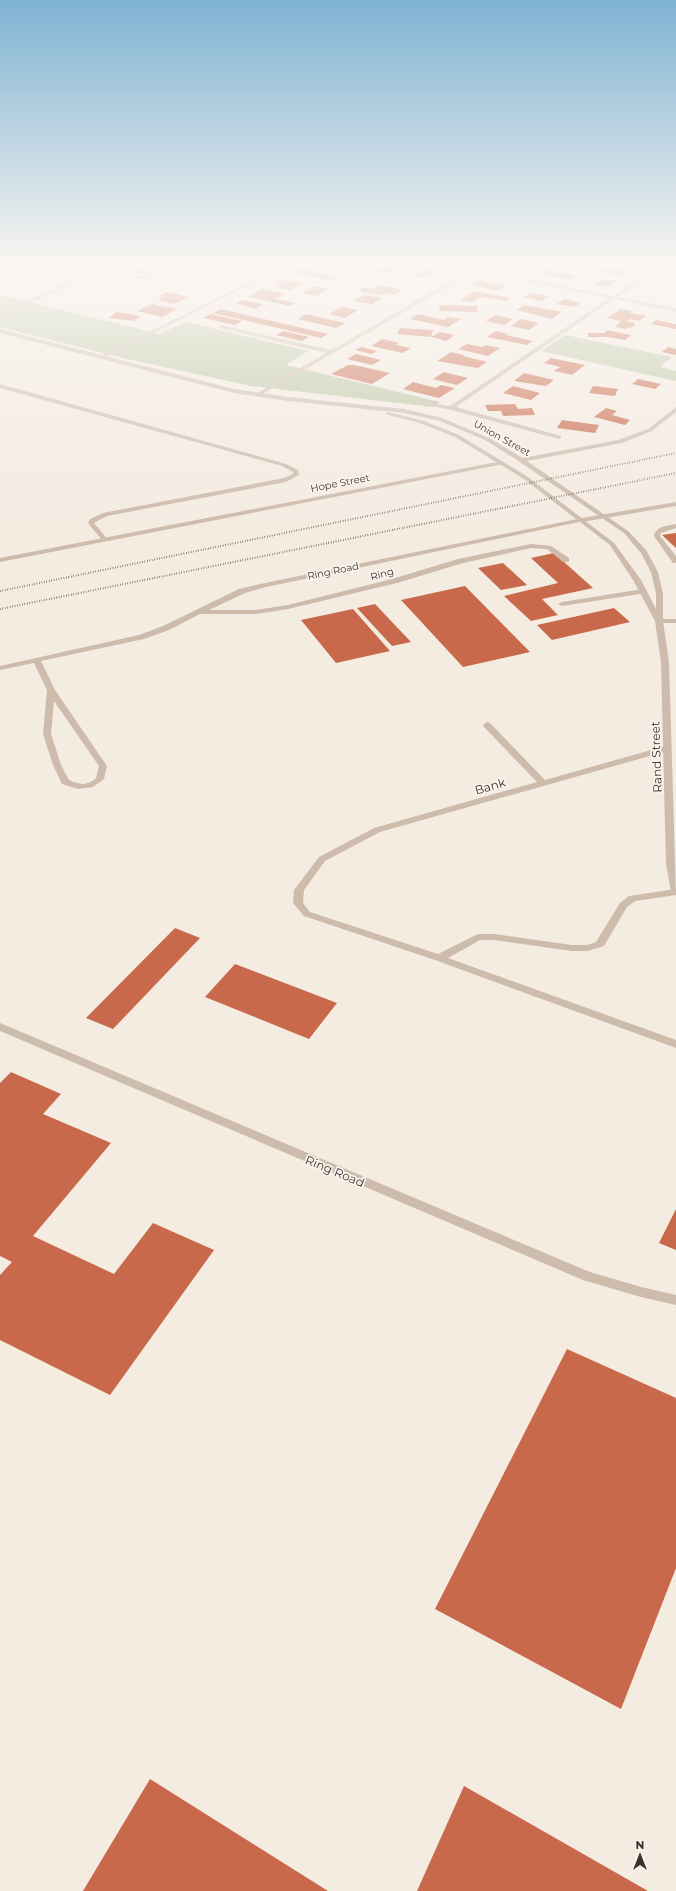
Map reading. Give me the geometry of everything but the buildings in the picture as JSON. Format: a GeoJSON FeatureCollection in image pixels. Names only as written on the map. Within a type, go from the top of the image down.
{"type":"FeatureCollection","features":[{"type":"Feature","properties":{"kind":"street","name":"Union Street"},"geometry":{"type":"LineString","coordinates":[[86,353],[214,386],[257,395],[404,411],[442,420],[487,439],[522,460],[604,515]]}},
{"type":"Feature","properties":{"kind":"street"},"geometry":{"type":"LineString","coordinates":[[101,357],[109,353]]}},
{"type":"Feature","properties":{"kind":"street"},"geometry":{"type":"LineString","coordinates":[[257,395],[329,353]]}},
{"type":"Feature","properties":{"kind":"street"},"geometry":{"type":"LineString","coordinates":[[451,408],[531,353]]}},
{"type":"Feature","properties":{"kind":"street"},"geometry":{"type":"LineString","coordinates":[[0,386],[284,465],[296,471],[296,475],[286,480],[105,514],[92,520],[91,523],[105,540]]}},
{"type":"Feature","properties":{"kind":"street"},"geometry":{"type":"LineString","coordinates":[[425,404],[451,408],[559,437]]}},
{"type":"Feature","properties":{"kind":"street","name":"Union Street"},"geometry":{"type":"LineString","coordinates":[[353,406],[434,426],[457,436],[526,478],[582,520]]}},
{"type":"Feature","properties":{"kind":"street","name":"Hope Street"},"geometry":{"type":"LineString","coordinates":[[0,560],[502,463],[620,442],[650,430],[676,408]]}},
{"type":"Feature","properties":{"kind":"street","name":"Ring Road"},"geometry":{"type":"LineString","coordinates":[[0,668],[141,636],[166,628],[242,592],[265,585],[604,515],[676,504]]}},
{"type":"Feature","properties":{"kind":"street","name":"Rand Street"},"geometry":{"type":"LineString","coordinates":[[604,515],[637,542],[653,566],[661,600],[659,621],[665,662],[671,864],[676,892]]}},
{"type":"Feature","properties":{"kind":"street","name":"Rand Street"},"geometry":{"type":"LineString","coordinates":[[582,520],[612,544],[623,556],[659,621]]}},
{"type":"Feature","properties":{"kind":"street"},"geometry":{"type":"LineString","coordinates":[[676,526],[658,532],[657,536],[676,561]]}},
{"type":"Feature","properties":{"kind":"street","name":"Ring"},"geometry":{"type":"LineString","coordinates":[[197,612],[256,612],[288,607],[387,583],[461,561],[531,546],[549,547],[566,560]]}},
{"type":"Feature","properties":{"kind":"street"},"geometry":{"type":"LineString","coordinates":[[562,604],[643,591]]}},
{"type":"Feature","properties":{"kind":"street"},"geometry":{"type":"LineString","coordinates":[[659,621],[676,621]]}},
{"type":"Feature","properties":{"kind":"street"},"geometry":{"type":"LineString","coordinates":[[36,660],[51,690],[103,766],[102,777],[97,782],[88,786],[77,787],[65,782],[57,765],[47,734],[51,690]]}},
{"type":"Feature","properties":{"kind":"street"},"geometry":{"type":"LineString","coordinates":[[488,725],[542,784]]}},
{"type":"Feature","properties":{"kind":"street","name":"Bank"},"geometry":{"type":"LineString","coordinates":[[439,958],[307,914],[298,903],[299,890],[322,859],[377,830],[668,748]]}},
{"type":"Feature","properties":{"kind":"street"},"geometry":{"type":"LineString","coordinates":[[439,958],[478,937],[494,937],[572,948],[587,948],[600,944],[623,905],[632,898],[676,892]]}},
{"type":"Feature","properties":{"kind":"street"},"geometry":{"type":"LineString","coordinates":[[439,958],[676,1044]]}},
{"type":"Feature","properties":{"kind":"street","name":"Ring Road"},"geometry":{"type":"LineString","coordinates":[[0,1027],[587,1276],[641,1292],[676,1300]]}},
{"type":"Feature","properties":{"kind":"green space"},"geometry":{"type":"Polygon","coordinates":[[[104,353],[304,353],[286,365],[440,402],[433,407],[251,386],[104,353]]]}},
{"type":"Feature","properties":{"kind":"green space"},"geometry":{"type":"Polygon","coordinates":[[[551,353],[654,353],[672,357],[660,367],[676,371],[676,381],[551,353]]]}},
{"type":"Feature","properties":{"kind":"railway"},"geometry":{"type":"LineString","coordinates":[[0,591],[676,453]]}},
{"type":"Feature","properties":{"kind":"railway"},"geometry":{"type":"LineString","coordinates":[[0,609],[676,473]]}}]}
